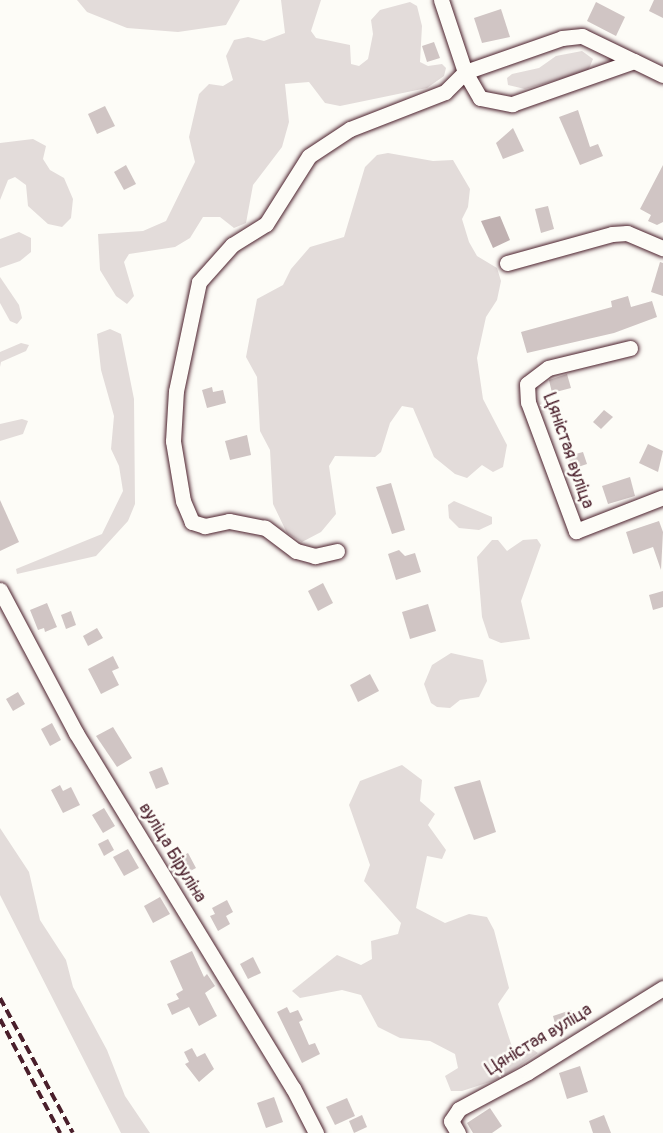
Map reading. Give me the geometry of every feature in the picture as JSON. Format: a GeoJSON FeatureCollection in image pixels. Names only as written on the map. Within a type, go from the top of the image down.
{"type":"FeatureCollection","features":[{"type":"Feature","properties":{"kind":"street"},"geometry":{"type":"LineString","coordinates":[[441,0],[465,72],[480,98],[512,104],[634,61]]}},
{"type":"Feature","properties":{"kind":"street"},"geometry":{"type":"LineString","coordinates":[[337,551],[315,556],[297,551],[265,528],[229,521],[205,526],[192,522],[183,501],[173,441],[176,391],[199,282],[232,245],[266,224],[309,156],[350,129],[445,92],[465,72],[562,38],[582,36],[663,75]]}},
{"type":"Feature","properties":{"kind":"street"},"geometry":{"type":"LineString","coordinates":[[507,263],[612,234],[627,233],[663,248]]}},
{"type":"Feature","properties":{"kind":"street","name":"Цяністая вуліца"},"geometry":{"type":"LineString","coordinates":[[630,348],[548,368],[527,384],[528,402],[576,531],[663,497]]}},
{"type":"Feature","properties":{"kind":"street","name":"вуліца Біруліна"},"geometry":{"type":"LineString","coordinates":[[0,590],[76,733],[292,1088],[316,1133]]}},
{"type":"Feature","properties":{"kind":"street","name":"Цяністая вуліца"},"geometry":{"type":"LineString","coordinates":[[458,1133],[451,1121],[459,1109],[528,1072],[663,988]]}},
{"type":"Feature","properties":{"kind":"shaded area"},"geometry":{"type":"Polygon","coordinates":[[[77,0],[240,0],[226,25],[178,32],[127,28],[87,12],[77,0]]]}},
{"type":"Feature","properties":{"kind":"shaded area"},"geometry":{"type":"Polygon","coordinates":[[[281,0],[321,0],[311,31],[316,38],[350,45],[351,64],[359,66],[368,59],[373,34],[371,20],[380,10],[410,2],[417,6],[422,26],[420,62],[428,66],[442,64],[446,68],[444,76],[427,88],[340,106],[325,103],[309,82],[285,84],[289,122],[282,147],[253,185],[246,223],[234,228],[220,217],[203,217],[190,238],[175,247],[129,254],[124,262],[134,296],[127,304],[116,296],[100,270],[98,234],[143,231],[166,221],[195,162],[189,137],[199,94],[209,84],[223,86],[233,80],[226,56],[234,40],[248,37],[264,41],[285,33],[281,0]]]}},
{"type":"Feature","properties":{"kind":"shaded area"},"geometry":{"type":"Polygon","coordinates":[[[582,51],[593,59],[588,71],[525,89],[508,85],[507,78],[512,74],[539,68],[556,56],[582,51]]]}},
{"type":"Feature","properties":{"kind":"shaded area"},"geometry":{"type":"Polygon","coordinates":[[[33,139],[46,146],[43,159],[50,170],[64,178],[73,199],[71,218],[62,227],[48,224],[28,206],[26,185],[15,177],[8,180],[0,200],[0,143],[33,139]]]}},
{"type":"Feature","properties":{"kind":"shaded area"},"geometry":{"type":"Polygon","coordinates":[[[388,153],[433,161],[453,160],[470,189],[468,207],[462,219],[469,242],[477,256],[497,268],[501,281],[497,300],[486,317],[477,358],[483,399],[507,445],[503,467],[493,472],[482,465],[467,478],[455,474],[434,457],[413,408],[402,406],[390,423],[381,452],[375,457],[335,456],[329,466],[336,514],[321,532],[302,542],[287,533],[273,504],[270,450],[260,431],[257,377],[246,357],[257,299],[283,285],[291,269],[310,247],[344,237],[365,167],[377,155],[388,153]]]}},
{"type":"Feature","properties":{"kind":"shaded area"},"geometry":{"type":"Polygon","coordinates":[[[500,216],[510,240],[493,248],[481,221],[500,216]]]}},
{"type":"Feature","properties":{"kind":"shaded area"},"geometry":{"type":"Polygon","coordinates":[[[19,232],[31,238],[31,252],[20,261],[0,268],[0,239],[19,232]]]}},
{"type":"Feature","properties":{"kind":"shaded area"},"geometry":{"type":"Polygon","coordinates":[[[0,277],[19,305],[22,318],[17,324],[10,321],[0,303],[0,277]]]}},
{"type":"Feature","properties":{"kind":"shaded area"},"geometry":{"type":"Polygon","coordinates":[[[110,329],[121,334],[134,399],[135,504],[128,521],[96,556],[17,574],[16,569],[102,534],[123,491],[119,466],[111,449],[114,416],[101,370],[97,334],[110,329]]]}},
{"type":"Feature","properties":{"kind":"shaded area"},"geometry":{"type":"Polygon","coordinates":[[[21,343],[29,345],[26,351],[1,362],[0,367],[0,352],[21,343]]]}},
{"type":"Feature","properties":{"kind":"shaded area"},"geometry":{"type":"Polygon","coordinates":[[[22,419],[28,421],[23,434],[0,441],[0,424],[22,419]]]}},
{"type":"Feature","properties":{"kind":"shaded area"},"geometry":{"type":"Polygon","coordinates":[[[454,501],[492,517],[492,524],[479,530],[459,528],[449,518],[448,505],[454,501]]]}},
{"type":"Feature","properties":{"kind":"shaded area"},"geometry":{"type":"Polygon","coordinates":[[[537,539],[541,545],[521,601],[530,639],[501,643],[489,638],[482,617],[477,557],[492,540],[498,540],[507,551],[523,540],[537,539]]]}},
{"type":"Feature","properties":{"kind":"shaded area"},"geometry":{"type":"Polygon","coordinates":[[[451,653],[483,660],[487,681],[479,697],[460,700],[450,708],[437,707],[431,703],[424,684],[432,665],[451,653]]]}},
{"type":"Feature","properties":{"kind":"shaded area"},"geometry":{"type":"Polygon","coordinates":[[[402,765],[422,780],[420,801],[435,814],[428,825],[446,850],[442,859],[427,856],[416,908],[445,923],[469,914],[487,917],[494,930],[509,988],[498,1004],[515,1056],[532,1049],[538,1053],[502,1078],[462,1091],[451,1091],[445,1076],[458,1068],[455,1054],[430,1041],[400,1038],[378,1027],[361,995],[342,990],[300,998],[292,991],[337,955],[361,965],[372,959],[371,941],[398,934],[401,923],[364,881],[370,865],[349,805],[360,781],[402,765]]]}},
{"type":"Feature","properties":{"kind":"shaded area"},"geometry":{"type":"Polygon","coordinates":[[[0,828],[29,872],[40,920],[66,960],[73,987],[107,1050],[125,1096],[150,1133],[121,1133],[0,895],[0,828]]]}},
{"type":"Feature","properties":{"kind":"building"},"geometry":{"type":"Polygon","coordinates":[[[654,0],[663,0],[663,18],[649,11],[654,0]]]}},
{"type":"Feature","properties":{"kind":"building"},"geometry":{"type":"Polygon","coordinates":[[[596,2],[625,17],[616,36],[587,21],[596,2]]]}},
{"type":"Feature","properties":{"kind":"building"},"geometry":{"type":"Polygon","coordinates":[[[501,9],[510,37],[482,43],[474,18],[501,9]]]}},
{"type":"Feature","properties":{"kind":"building"},"geometry":{"type":"Polygon","coordinates":[[[434,42],[440,58],[427,62],[422,46],[434,42]]]}},
{"type":"Feature","properties":{"kind":"building"},"geometry":{"type":"Polygon","coordinates":[[[105,106],[115,126],[97,134],[88,114],[105,106]]]}},
{"type":"Feature","properties":{"kind":"building"},"geometry":{"type":"Polygon","coordinates":[[[578,110],[590,147],[598,144],[603,156],[580,165],[559,117],[578,110]]]}},
{"type":"Feature","properties":{"kind":"building"},"geometry":{"type":"Polygon","coordinates":[[[513,128],[524,151],[503,159],[496,143],[513,128]]]}},
{"type":"Feature","properties":{"kind":"building"},"geometry":{"type":"Polygon","coordinates":[[[126,165],[136,184],[124,190],[114,172],[126,165]]]}},
{"type":"Feature","properties":{"kind":"building"},"geometry":{"type":"Polygon","coordinates":[[[663,165],[663,222],[657,225],[648,221],[651,215],[640,209],[663,165]]]}},
{"type":"Feature","properties":{"kind":"building"},"geometry":{"type":"Polygon","coordinates":[[[548,206],[554,229],[541,233],[535,209],[548,206]]]}},
{"type":"Feature","properties":{"kind":"building"},"geometry":{"type":"Polygon","coordinates":[[[660,262],[663,263],[663,296],[651,292],[660,262]]]}},
{"type":"Feature","properties":{"kind":"building"},"geometry":{"type":"Polygon","coordinates":[[[628,296],[631,307],[652,301],[657,317],[614,333],[527,353],[521,332],[612,307],[611,301],[628,296]]]}},
{"type":"Feature","properties":{"kind":"building"},"geometry":{"type":"Polygon","coordinates":[[[567,374],[571,388],[552,393],[549,380],[567,374]]]}},
{"type":"Feature","properties":{"kind":"building"},"geometry":{"type":"Polygon","coordinates":[[[212,387],[213,392],[223,390],[226,403],[207,408],[202,390],[212,387]]]}},
{"type":"Feature","properties":{"kind":"building"},"geometry":{"type":"Polygon","coordinates":[[[604,410],[613,417],[601,429],[593,422],[604,410]]]}},
{"type":"Feature","properties":{"kind":"building"},"geometry":{"type":"Polygon","coordinates":[[[247,435],[251,455],[230,460],[225,441],[247,435]]]}},
{"type":"Feature","properties":{"kind":"building"},"geometry":{"type":"Polygon","coordinates":[[[648,444],[663,451],[658,472],[639,463],[648,444]]]}},
{"type":"Feature","properties":{"kind":"building"},"geometry":{"type":"Polygon","coordinates":[[[583,452],[587,464],[572,469],[568,456],[583,452]]]}},
{"type":"Feature","properties":{"kind":"building"},"geometry":{"type":"Polygon","coordinates":[[[630,477],[635,496],[608,504],[602,486],[630,477]]]}},
{"type":"Feature","properties":{"kind":"building"},"geometry":{"type":"Polygon","coordinates":[[[391,483],[405,530],[392,534],[376,487],[391,483]]]}},
{"type":"Feature","properties":{"kind":"building"},"geometry":{"type":"Polygon","coordinates":[[[0,500],[19,542],[0,551],[0,500]]]}},
{"type":"Feature","properties":{"kind":"building"},"geometry":{"type":"Polygon","coordinates":[[[659,521],[663,532],[661,570],[653,547],[633,554],[626,532],[659,521]]]}},
{"type":"Feature","properties":{"kind":"building"},"geometry":{"type":"Polygon","coordinates":[[[399,550],[405,556],[415,553],[421,572],[396,580],[388,554],[399,550]]]}},
{"type":"Feature","properties":{"kind":"building"},"geometry":{"type":"Polygon","coordinates":[[[323,583],[333,603],[318,611],[308,591],[323,583]]]}},
{"type":"Feature","properties":{"kind":"building"},"geometry":{"type":"Polygon","coordinates":[[[663,591],[663,607],[653,610],[649,595],[663,591]]]}},
{"type":"Feature","properties":{"kind":"building"},"geometry":{"type":"Polygon","coordinates":[[[47,603],[57,627],[45,632],[44,628],[38,630],[30,610],[47,603]]]}},
{"type":"Feature","properties":{"kind":"building"},"geometry":{"type":"Polygon","coordinates":[[[428,604],[436,631],[410,639],[402,612],[428,604]]]}},
{"type":"Feature","properties":{"kind":"building"},"geometry":{"type":"Polygon","coordinates":[[[71,611],[76,625],[66,629],[61,615],[71,611]]]}},
{"type":"Feature","properties":{"kind":"building"},"geometry":{"type":"Polygon","coordinates":[[[97,628],[103,638],[88,646],[83,636],[97,628]]]}},
{"type":"Feature","properties":{"kind":"building"},"geometry":{"type":"Polygon","coordinates":[[[113,656],[119,668],[112,671],[119,685],[101,694],[88,669],[113,656]]]}},
{"type":"Feature","properties":{"kind":"building"},"geometry":{"type":"Polygon","coordinates":[[[370,674],[379,691],[358,702],[350,685],[370,674]]]}},
{"type":"Feature","properties":{"kind":"building"},"geometry":{"type":"Polygon","coordinates":[[[18,692],[25,704],[13,711],[6,699],[18,692]]]}},
{"type":"Feature","properties":{"kind":"building"},"geometry":{"type":"Polygon","coordinates":[[[52,723],[61,740],[50,746],[41,729],[52,723]]]}},
{"type":"Feature","properties":{"kind":"building"},"geometry":{"type":"Polygon","coordinates":[[[113,727],[132,758],[117,767],[96,736],[113,727]]]}},
{"type":"Feature","properties":{"kind":"building"},"geometry":{"type":"Polygon","coordinates":[[[162,767],[169,784],[156,789],[149,772],[162,767]]]}},
{"type":"Feature","properties":{"kind":"building"},"geometry":{"type":"Polygon","coordinates":[[[480,780],[496,832],[474,840],[454,787],[480,780]]]}},
{"type":"Feature","properties":{"kind":"building"},"geometry":{"type":"Polygon","coordinates":[[[60,785],[63,791],[71,787],[80,805],[63,813],[51,790],[60,785]]]}},
{"type":"Feature","properties":{"kind":"building"},"geometry":{"type":"Polygon","coordinates":[[[104,808],[115,826],[103,833],[92,815],[104,808]]]}},
{"type":"Feature","properties":{"kind":"building"},"geometry":{"type":"Polygon","coordinates":[[[108,839],[114,850],[104,856],[98,844],[108,839]]]}},
{"type":"Feature","properties":{"kind":"building"},"geometry":{"type":"Polygon","coordinates":[[[128,849],[139,868],[124,876],[113,857],[128,849]]]}},
{"type":"Feature","properties":{"kind":"building"},"geometry":{"type":"Polygon","coordinates":[[[188,853],[196,868],[177,878],[169,863],[188,853]]]}},
{"type":"Feature","properties":{"kind":"building"},"geometry":{"type":"Polygon","coordinates":[[[160,897],[170,914],[153,923],[144,906],[160,897]]]}},
{"type":"Feature","properties":{"kind":"building"},"geometry":{"type":"Polygon","coordinates":[[[227,900],[233,912],[226,916],[230,924],[218,931],[210,916],[215,914],[212,908],[227,900]]]}},
{"type":"Feature","properties":{"kind":"building"},"geometry":{"type":"Polygon","coordinates":[[[192,951],[204,977],[207,974],[215,986],[205,993],[217,1016],[199,1026],[189,1007],[172,1015],[167,1004],[179,999],[176,994],[183,990],[170,961],[192,951]]]}},
{"type":"Feature","properties":{"kind":"building"},"geometry":{"type":"Polygon","coordinates":[[[253,957],[261,973],[248,979],[240,964],[253,957]]]}},
{"type":"Feature","properties":{"kind":"building"},"geometry":{"type":"Polygon","coordinates":[[[287,1007],[290,1013],[298,1010],[303,1020],[299,1022],[309,1045],[315,1043],[320,1054],[302,1063],[277,1012],[287,1007]]]}},
{"type":"Feature","properties":{"kind":"building"},"geometry":{"type":"Polygon","coordinates":[[[571,1010],[575,1021],[556,1027],[553,1016],[571,1010]]]}},
{"type":"Feature","properties":{"kind":"building"},"geometry":{"type":"Polygon","coordinates":[[[192,1048],[197,1057],[205,1053],[214,1069],[199,1082],[185,1064],[189,1062],[184,1052],[192,1048]]]}},
{"type":"Feature","properties":{"kind":"building"},"geometry":{"type":"Polygon","coordinates":[[[580,1066],[588,1092],[567,1099],[559,1073],[580,1066]]]}},
{"type":"Feature","properties":{"kind":"building"},"geometry":{"type":"Polygon","coordinates":[[[274,1097],[283,1122],[266,1128],[257,1103],[274,1097]]]}},
{"type":"Feature","properties":{"kind":"building"},"geometry":{"type":"Polygon","coordinates":[[[347,1098],[355,1116],[335,1125],[326,1107],[347,1098]]]}},
{"type":"Feature","properties":{"kind":"building"},"geometry":{"type":"Polygon","coordinates":[[[490,1108],[502,1126],[492,1133],[473,1133],[467,1123],[490,1108]]]}},
{"type":"Feature","properties":{"kind":"building"},"geometry":{"type":"Polygon","coordinates":[[[362,1115],[367,1127],[354,1133],[349,1121],[362,1115]]]}},
{"type":"Feature","properties":{"kind":"building"},"geometry":{"type":"Polygon","coordinates":[[[604,1115],[611,1133],[593,1133],[589,1121],[604,1115]]]}},
{"type":"Feature","properties":{"kind":"railway"},"geometry":{"type":"LineString","coordinates":[[0,998],[73,1133]]}},
{"type":"Feature","properties":{"kind":"railway"},"geometry":{"type":"LineString","coordinates":[[0,1019],[60,1133]]}}]}
